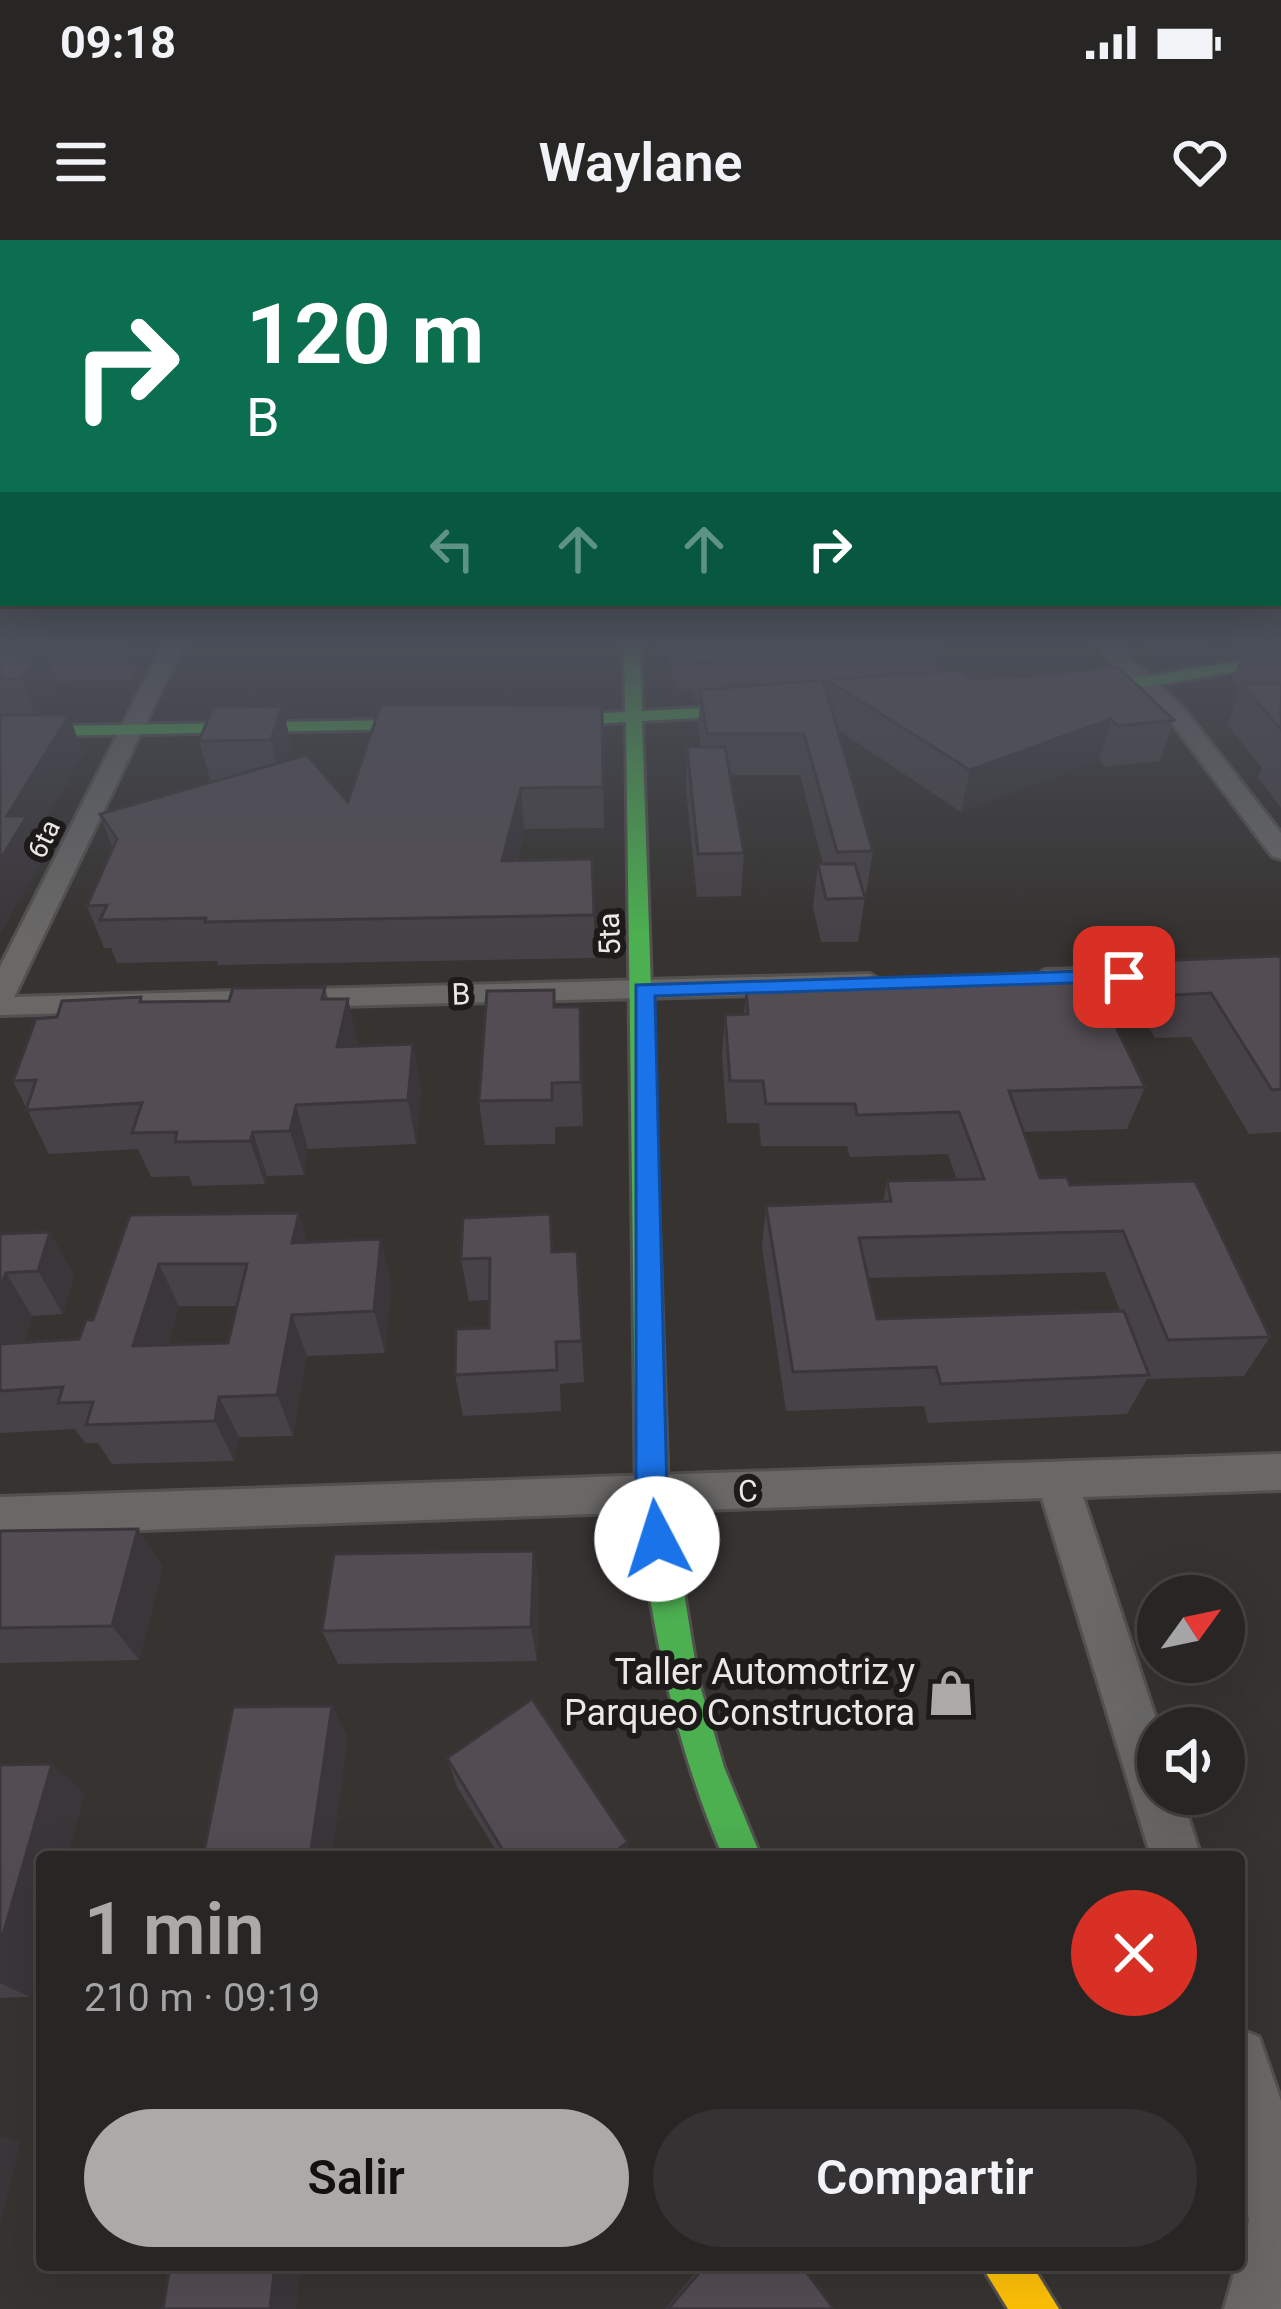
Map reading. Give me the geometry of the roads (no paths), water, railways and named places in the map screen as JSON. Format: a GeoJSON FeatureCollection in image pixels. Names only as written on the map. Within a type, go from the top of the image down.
{"type":"FeatureCollection","features":[{"type":"Feature","properties":{"kind":"street","name":"6ta"},"geometry":{"type":"LineString","coordinates":[[0,996],[127,740]]}},
{"type":"Feature","properties":{"kind":"street","name":"5ta"},"geometry":{"type":"LineString","coordinates":[[636,740],[652,1494],[667,1630],[706,1782],[739,1851]]}},
{"type":"Feature","properties":{"kind":"street"},"geometry":{"type":"LineString","coordinates":[[1199,740],[1281,851]]}},
{"type":"Feature","properties":{"kind":"street"},"geometry":{"type":"LineString","coordinates":[[1017,980],[1281,973]]}},
{"type":"Feature","properties":{"kind":"street","name":"B"},"geometry":{"type":"LineString","coordinates":[[0,1006],[902,982]]}},
{"type":"Feature","properties":{"kind":"street","name":"C"},"geometry":{"type":"LineString","coordinates":[[0,1516],[1281,1472]]}},
{"type":"Feature","properties":{"kind":"street"},"geometry":{"type":"LineString","coordinates":[[1057,1480],[1174,1851]]}},
{"type":"Feature","properties":{"kind":"street"},"geometry":{"type":"LineString","coordinates":[[1245,2075],[1264,2137],[1279,2221],[1255,2309]]}},
{"type":"Feature","properties":{"kind":"street"},"geometry":{"type":"LineString","coordinates":[[1008,2271],[1036,2309]]}},
{"type":"Feature","properties":{"kind":"place","name":"Taller Automotriz y Parqueo Constructora"},"geometry":{"type":"Point","coordinates":[951,1693]}}]}
